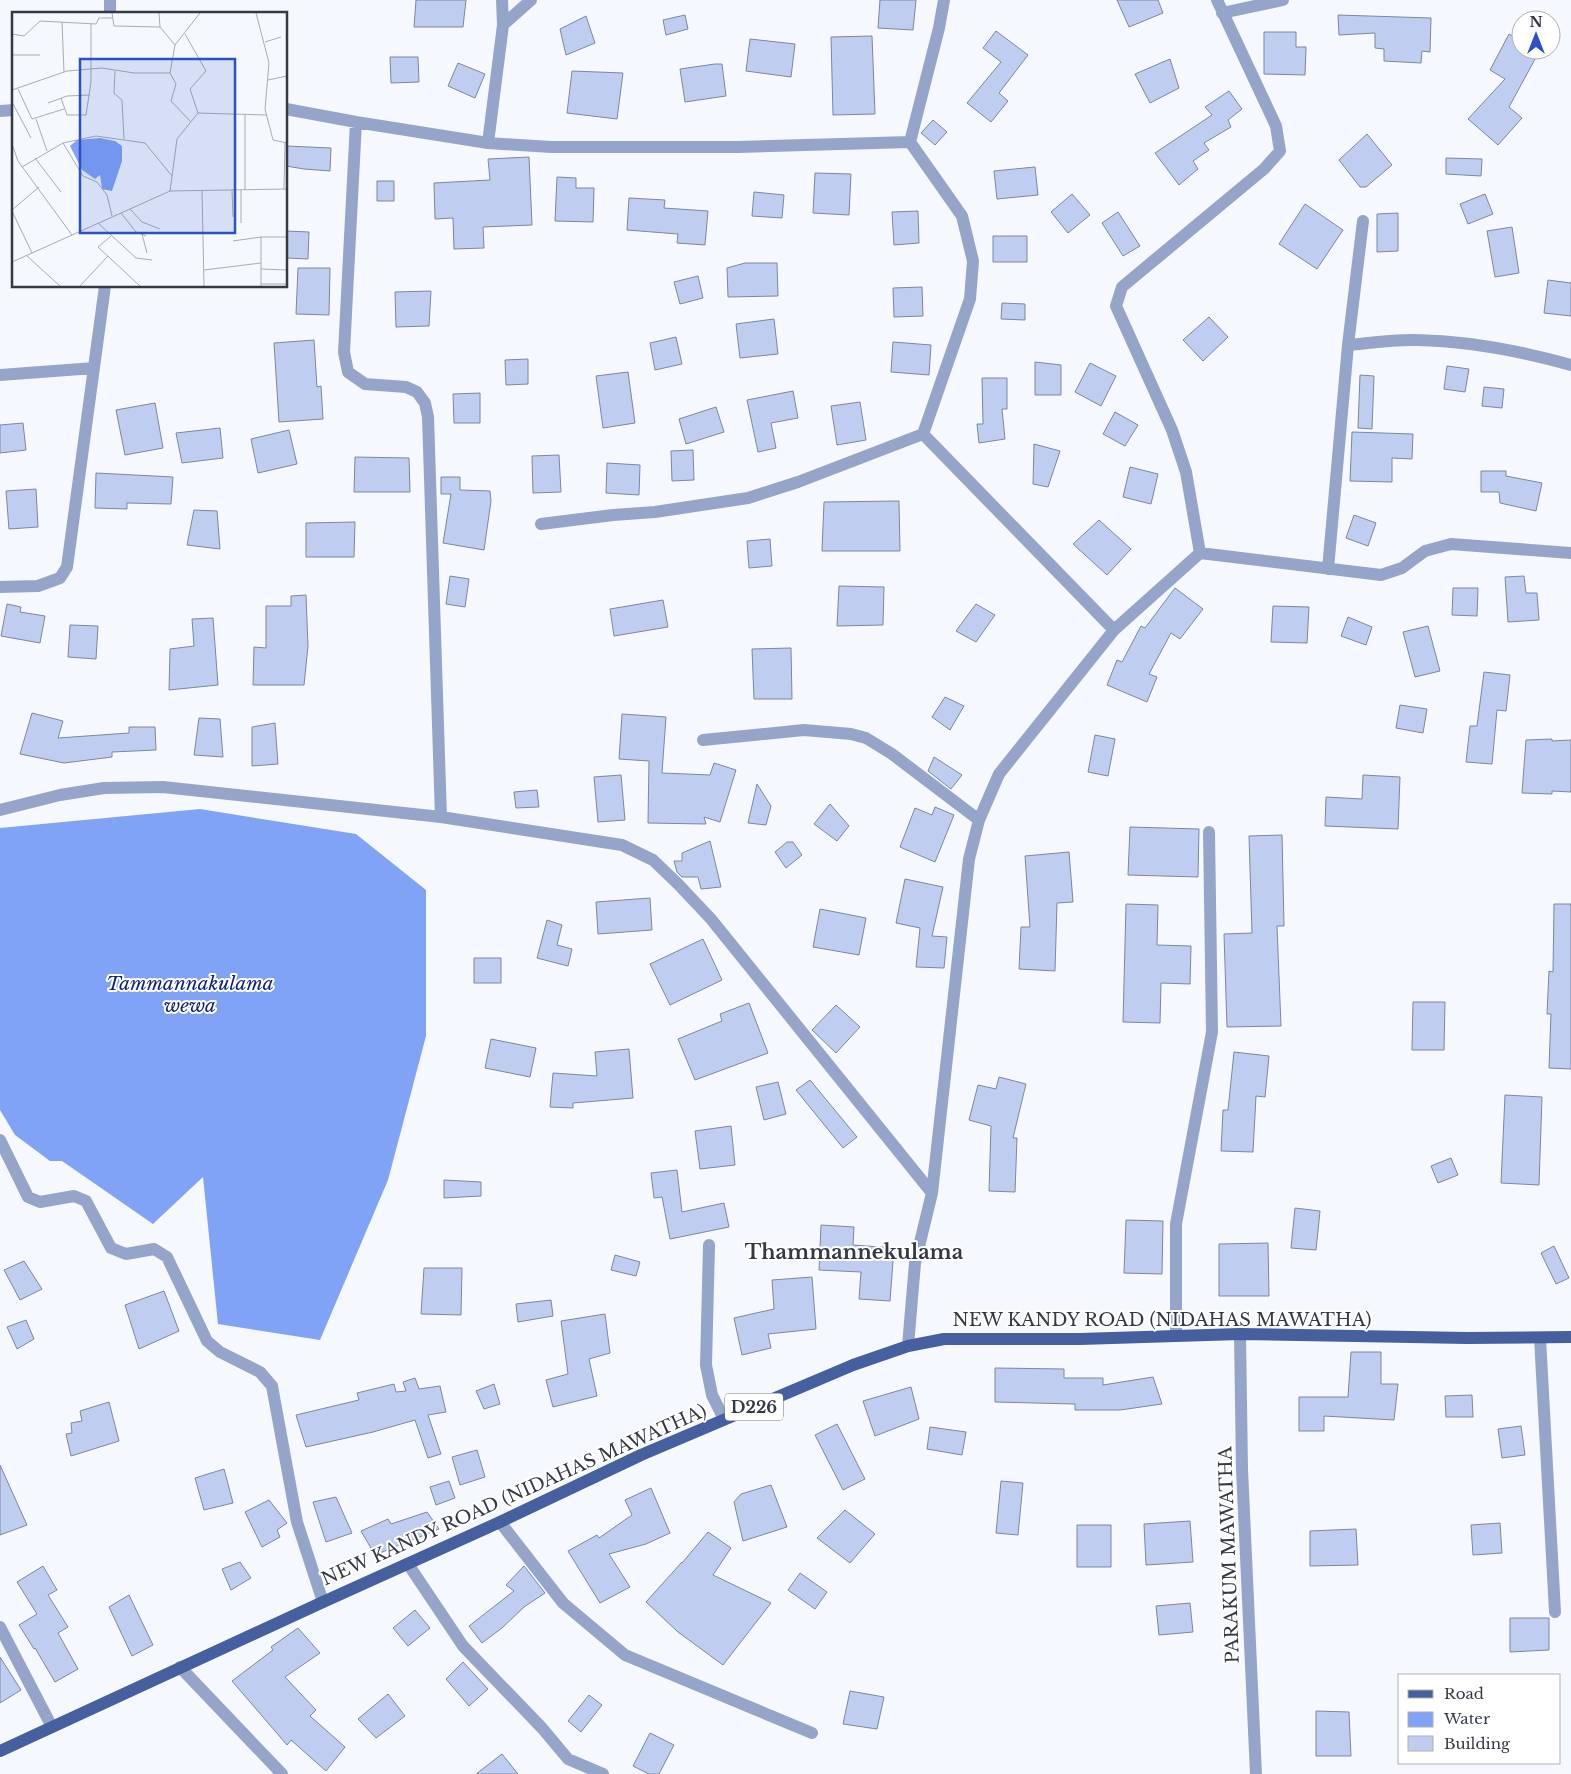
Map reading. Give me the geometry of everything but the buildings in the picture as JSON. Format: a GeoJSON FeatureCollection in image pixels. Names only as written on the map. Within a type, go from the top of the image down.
{"type":"FeatureCollection","features":[{"type":"Feature","properties":{"kind":"main road","name":"NEW KANDY ROAD (NIDAHAS MAWATHA)"},"geometry":{"type":"LineString","coordinates":[[0,1751],[500,1522],[641,1455],[853,1365],[908,1346],[944,1339],[1080,1339],[1240,1334],[1467,1338],[1571,1337]]}},
{"type":"Feature","properties":{"kind":"street"},"geometry":{"type":"LineString","coordinates":[[488,143],[503,25],[502,0]]}},
{"type":"Feature","properties":{"kind":"street"},"geometry":{"type":"LineString","coordinates":[[503,25],[531,0]]}},
{"type":"Feature","properties":{"kind":"street"},"geometry":{"type":"LineString","coordinates":[[541,524],[655,512],[748,498],[798,482],[923,434],[970,299],[973,261],[962,216],[910,142],[939,28],[944,0]]}},
{"type":"Feature","properties":{"kind":"street"},"geometry":{"type":"LineString","coordinates":[[1200,553],[1186,472],[1172,430],[1116,306],[1122,287],[1264,169],[1280,151],[1276,126],[1217,0]]}},
{"type":"Feature","properties":{"kind":"street"},"geometry":{"type":"LineString","coordinates":[[1222,13],[1284,0]]}},
{"type":"Feature","properties":{"kind":"street"},"geometry":{"type":"LineString","coordinates":[[288,109],[488,143],[551,147],[738,147],[910,142]]}},
{"type":"Feature","properties":{"kind":"street"},"geometry":{"type":"LineString","coordinates":[[356,122],[344,352],[348,372],[365,384],[406,387],[417,392],[425,403],[428,417],[441,817]]}},
{"type":"Feature","properties":{"kind":"street"},"geometry":{"type":"LineString","coordinates":[[1328,569],[1348,345],[1363,220]]}},
{"type":"Feature","properties":{"kind":"street"},"geometry":{"type":"LineString","coordinates":[[0,587],[38,586],[60,578],[67,567],[105,288]]}},
{"type":"Feature","properties":{"kind":"street"},"geometry":{"type":"LineString","coordinates":[[1348,345],[1416,340],[1476,345],[1541,357],[1571,365]]}},
{"type":"Feature","properties":{"kind":"street"},"geometry":{"type":"LineString","coordinates":[[0,375],[94,368]]}},
{"type":"Feature","properties":{"kind":"street"},"geometry":{"type":"LineString","coordinates":[[923,434],[1114,630]]}},
{"type":"Feature","properties":{"kind":"street"},"geometry":{"type":"LineString","coordinates":[[908,1346],[914,1263],[932,1193],[969,859],[978,820],[999,774],[1114,630],[1200,553],[1381,576],[1402,568],[1425,551],[1451,544],[1571,553]]}},
{"type":"Feature","properties":{"kind":"street"},"geometry":{"type":"LineString","coordinates":[[703,740],[804,730],[851,734],[866,738],[892,754],[978,820]]}},
{"type":"Feature","properties":{"kind":"street"},"geometry":{"type":"LineString","coordinates":[[0,810],[60,795],[104,788],[163,787],[441,817],[622,845],[653,860],[711,919],[932,1193]]}},
{"type":"Feature","properties":{"kind":"street"},"geometry":{"type":"LineString","coordinates":[[1176,1335],[1176,1224],[1212,1032],[1209,832]]}},
{"type":"Feature","properties":{"kind":"street"},"geometry":{"type":"LineString","coordinates":[[0,1140],[28,1197],[40,1202],[74,1196],[86,1201],[111,1248],[126,1254],[154,1249],[167,1257],[207,1341],[220,1352],[260,1372],[272,1386],[297,1522],[323,1602]]}},
{"type":"Feature","properties":{"kind":"street"},"geometry":{"type":"LineString","coordinates":[[709,1245],[706,1365],[712,1395],[724,1419]]}},
{"type":"Feature","properties":{"kind":"street","name":"PARAKUM MAWATHA"},"geometry":{"type":"LineString","coordinates":[[1240,1334],[1242,1469],[1256,1774]]}},
{"type":"Feature","properties":{"kind":"street"},"geometry":{"type":"LineString","coordinates":[[1540,1338],[1555,1612]]}},
{"type":"Feature","properties":{"kind":"street"},"geometry":{"type":"LineString","coordinates":[[500,1522],[563,1602],[625,1655],[812,1733]]}},
{"type":"Feature","properties":{"kind":"street"},"geometry":{"type":"LineString","coordinates":[[408,1564],[463,1646],[542,1728],[568,1759],[603,1774]]}},
{"type":"Feature","properties":{"kind":"street"},"geometry":{"type":"LineString","coordinates":[[0,1626],[52,1727]]}},
{"type":"Feature","properties":{"kind":"street"},"geometry":{"type":"LineString","coordinates":[[180,1667],[282,1774]]}},
{"type":"Feature","properties":{"kind":"water","name":"Tammannakulama wewa"},"geometry":{"type":"Polygon","coordinates":[[[200,809],[356,834],[426,890],[426,1036],[388,1180],[320,1340],[218,1324],[203,1177],[153,1224],[62,1161],[50,1161],[15,1135],[0,1110],[0,828],[200,809]]]}},
{"type":"Feature","properties":{"kind":"district","name":"Thammannekulama"},"geometry":{"type":"Point","coordinates":[854,1252]}}]}
